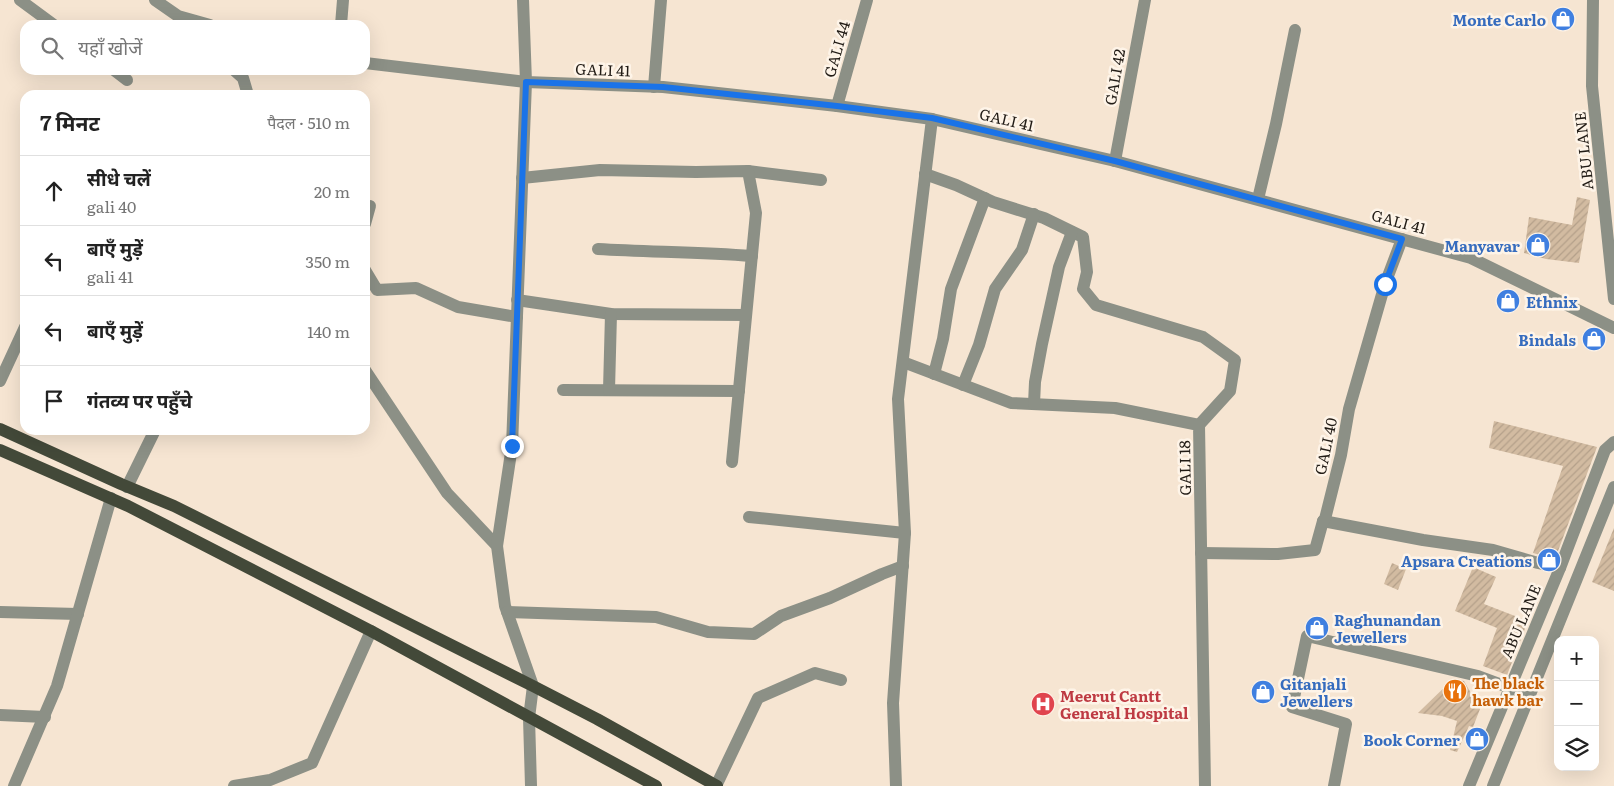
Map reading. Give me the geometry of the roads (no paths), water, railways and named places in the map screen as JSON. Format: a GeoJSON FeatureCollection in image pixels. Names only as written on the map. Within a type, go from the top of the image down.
{"type":"FeatureCollection","features":[{"type":"Feature","properties":{"kind":"main road"},"geometry":{"type":"LineString","coordinates":[[0,429],[127,487],[174,506],[533,686],[716,786]]}},
{"type":"Feature","properties":{"kind":"main road"},"geometry":{"type":"LineString","coordinates":[[0,450],[112,498],[371,631],[656,786]]}},
{"type":"Feature","properties":{"kind":"street"},"geometry":{"type":"LineString","coordinates":[[20,0],[47,20]]}},
{"type":"Feature","properties":{"kind":"street"},"geometry":{"type":"LineString","coordinates":[[155,0],[181,20]]}},
{"type":"Feature","properties":{"kind":"street"},"geometry":{"type":"LineString","coordinates":[[341,20],[343,0]]}},
{"type":"Feature","properties":{"kind":"street"},"geometry":{"type":"LineString","coordinates":[[523,0],[526,82],[512,446],[497,546],[507,612],[533,686],[529,718],[532,786]]}},
{"type":"Feature","properties":{"kind":"street"},"geometry":{"type":"LineString","coordinates":[[654,87],[661,0]]}},
{"type":"Feature","properties":{"kind":"street","name":"GALI 44"},"geometry":{"type":"LineString","coordinates":[[837,106],[867,0]]}},
{"type":"Feature","properties":{"kind":"street","name":"GALI 42"},"geometry":{"type":"LineString","coordinates":[[1115,161],[1145,0]]}},
{"type":"Feature","properties":{"kind":"street","name":"ABU LANE"},"geometry":{"type":"LineString","coordinates":[[1593,0],[1592,86],[1614,298]]}},
{"type":"Feature","properties":{"kind":"street"},"geometry":{"type":"LineString","coordinates":[[1258,200],[1295,30]]}},
{"type":"Feature","properties":{"kind":"street","name":"GALI 41"},"geometry":{"type":"LineString","coordinates":[[370,63],[526,82],[654,87],[932,118],[1115,161],[1471,258],[1614,328]]}},
{"type":"Feature","properties":{"kind":"street"},"geometry":{"type":"LineString","coordinates":[[120,75],[127,80]]}},
{"type":"Feature","properties":{"kind":"street"},"geometry":{"type":"LineString","coordinates":[[240,75],[243,78],[247,90]]}},
{"type":"Feature","properties":{"kind":"street"},"geometry":{"type":"LineString","coordinates":[[896,786],[894,703],[905,533],[898,399],[932,118]]}},
{"type":"Feature","properties":{"kind":"street"},"geometry":{"type":"LineString","coordinates":[[522,178],[600,170],[696,172],[748,170],[821,180]]}},
{"type":"Feature","properties":{"kind":"street"},"geometry":{"type":"LineString","coordinates":[[732,462],[756,213],[748,170]]}},
{"type":"Feature","properties":{"kind":"street"},"geometry":{"type":"LineString","coordinates":[[925,174],[985,198],[1044,218],[1083,238],[1087,272],[1083,289],[1096,305],[1203,337],[1235,360],[1230,392],[1199,425]]}},
{"type":"Feature","properties":{"kind":"street"},"geometry":{"type":"LineString","coordinates":[[934,374],[944,339],[951,289],[985,198]]}},
{"type":"Feature","properties":{"kind":"street"},"geometry":{"type":"LineString","coordinates":[[963,385],[979,346],[995,289],[1022,250],[1034,214]]}},
{"type":"Feature","properties":{"kind":"street"},"geometry":{"type":"LineString","coordinates":[[1034,404],[1035,382],[1059,267],[1072,232]]}},
{"type":"Feature","properties":{"kind":"street","name":"GALI 40"},"geometry":{"type":"LineString","coordinates":[[1201,553],[1278,554],[1315,550],[1325,519],[1341,454],[1349,409],[1385,284],[1402,239]]}},
{"type":"Feature","properties":{"kind":"street"},"geometry":{"type":"LineString","coordinates":[[598,249],[670,253],[704,252],[752,256]]}},
{"type":"Feature","properties":{"kind":"street"},"geometry":{"type":"LineString","coordinates":[[370,278],[378,290],[416,288],[458,307],[517,317]]}},
{"type":"Feature","properties":{"kind":"street"},"geometry":{"type":"LineString","coordinates":[[517,300],[611,314],[746,314]]}},
{"type":"Feature","properties":{"kind":"street"},"geometry":{"type":"LineString","coordinates":[[610,390],[611,314]]}},
{"type":"Feature","properties":{"kind":"street"},"geometry":{"type":"LineString","coordinates":[[0,381],[20,338]]}},
{"type":"Feature","properties":{"kind":"street","name":"GALI 18"},"geometry":{"type":"LineString","coordinates":[[903,362],[1011,403],[1115,408],[1199,425],[1205,786]]}},
{"type":"Feature","properties":{"kind":"street"},"geometry":{"type":"LineString","coordinates":[[370,377],[447,492],[497,546]]}},
{"type":"Feature","properties":{"kind":"street"},"geometry":{"type":"LineString","coordinates":[[563,390],[739,391]]}},
{"type":"Feature","properties":{"kind":"street"},"geometry":{"type":"LineString","coordinates":[[127,487],[153,435]]}},
{"type":"Feature","properties":{"kind":"street","name":"ABU LANE"},"geometry":{"type":"LineString","coordinates":[[1469,786],[1560,568],[1605,450],[1614,442]]}},
{"type":"Feature","properties":{"kind":"street"},"geometry":{"type":"LineString","coordinates":[[1493,786],[1614,487]]}},
{"type":"Feature","properties":{"kind":"street"},"geometry":{"type":"LineString","coordinates":[[14,786],[57,686],[112,498]]}},
{"type":"Feature","properties":{"kind":"street"},"geometry":{"type":"LineString","coordinates":[[749,517],[905,533]]}},
{"type":"Feature","properties":{"kind":"street"},"geometry":{"type":"LineString","coordinates":[[1323,521],[1422,540],[1493,550],[1560,568]]}},
{"type":"Feature","properties":{"kind":"street"},"geometry":{"type":"LineString","coordinates":[[507,612],[656,617],[708,632],[754,634],[781,616],[830,598],[904,566]]}},
{"type":"Feature","properties":{"kind":"street"},"geometry":{"type":"LineString","coordinates":[[0,612],[78,614]]}},
{"type":"Feature","properties":{"kind":"street"},"geometry":{"type":"LineString","coordinates":[[234,786],[270,780],[312,763],[371,631]]}},
{"type":"Feature","properties":{"kind":"street"},"geometry":{"type":"LineString","coordinates":[[1334,786],[1346,724],[1292,708],[1307,636],[1478,676],[1530,695]]}},
{"type":"Feature","properties":{"kind":"street"},"geometry":{"type":"LineString","coordinates":[[716,786],[758,698],[815,673],[841,680]]}},
{"type":"Feature","properties":{"kind":"street"},"geometry":{"type":"LineString","coordinates":[[0,715],[44,717]]}},
{"type":"Feature","properties":{"kind":"place","name":"Monte Carlo"},"geometry":{"type":"Point","coordinates":[1563,19]}},
{"type":"Feature","properties":{"kind":"place","name":"Manyavar"},"geometry":{"type":"Point","coordinates":[1538,245]}},
{"type":"Feature","properties":{"kind":"place","name":"Ethnix"},"geometry":{"type":"Point","coordinates":[1508,301]}},
{"type":"Feature","properties":{"kind":"place","name":"Bindals"},"geometry":{"type":"Point","coordinates":[1594,339]}},
{"type":"Feature","properties":{"kind":"place","name":"Apsara Creations"},"geometry":{"type":"Point","coordinates":[1549,560]}},
{"type":"Feature","properties":{"kind":"place","name":"Raghunandan Jewellers"},"geometry":{"type":"Point","coordinates":[1317,628]}},
{"type":"Feature","properties":{"kind":"place","name":"The black hawk bar"},"geometry":{"type":"Point","coordinates":[1455,691]}},
{"type":"Feature","properties":{"kind":"place","name":"Gitanjali Jewellers"},"geometry":{"type":"Point","coordinates":[1263,692]}},
{"type":"Feature","properties":{"kind":"place","name":"Meerut Cantt General Hospital"},"geometry":{"type":"Point","coordinates":[1043,704]}},
{"type":"Feature","properties":{"kind":"place","name":"Book Corner"},"geometry":{"type":"Point","coordinates":[1477,739]}}]}
